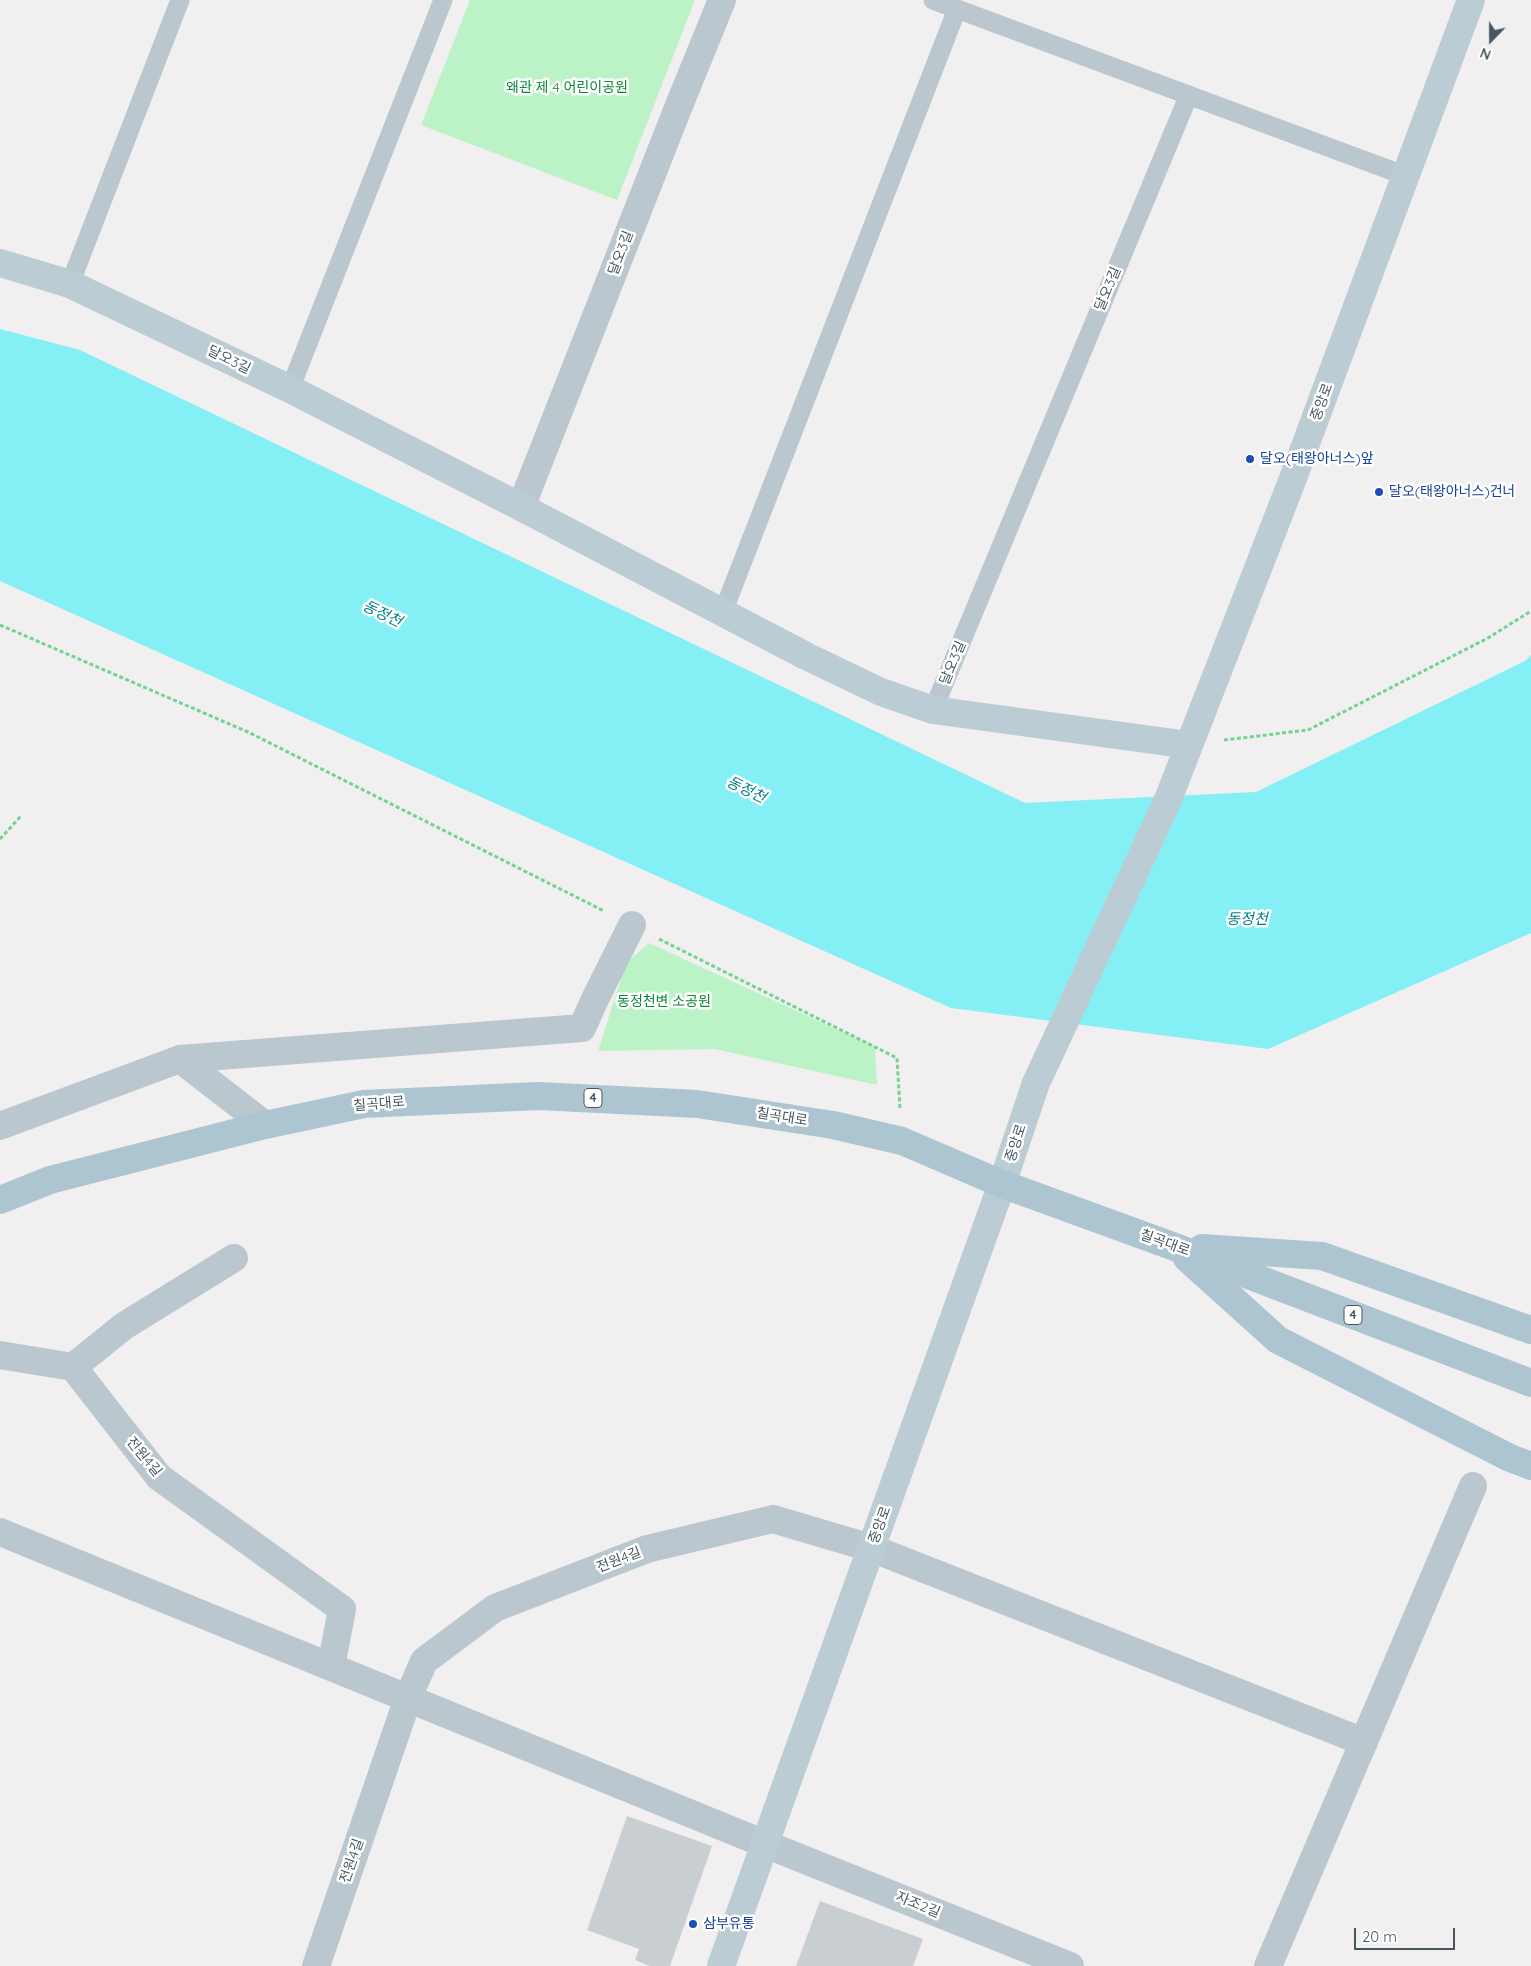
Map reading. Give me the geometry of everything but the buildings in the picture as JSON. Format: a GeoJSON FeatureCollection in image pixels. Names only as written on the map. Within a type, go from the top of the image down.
{"type":"FeatureCollection","features":[{"type":"Feature","properties":{"kind":"main road","name":"칠곡대로"},"geometry":{"type":"LineString","coordinates":[[0,1200],[50,1180],[265,1126],[364,1104],[538,1096],[697,1104],[833,1125],[902,1141],[1002,1184],[1175,1247],[1531,1383]]}},
{"type":"Feature","properties":{"kind":"main road"},"geometry":{"type":"LineString","coordinates":[[1175,1247],[1322,1256],[1531,1330]]}},
{"type":"Feature","properties":{"kind":"main road"},"geometry":{"type":"LineString","coordinates":[[1175,1247],[1278,1340],[1510,1458],[1531,1466]]}},
{"type":"Feature","properties":{"kind":"street","name":"달오3길"},"geometry":{"type":"LineString","coordinates":[[521,507],[674,117],[722,0]]}},
{"type":"Feature","properties":{"kind":"street","name":"중앙로"},"geometry":{"type":"LineString","coordinates":[[721,1966],[1002,1184],[1036,1083],[1167,802],[1292,481],[1471,0]]}},
{"type":"Feature","properties":{"kind":"street","name":"달오3길"},"geometry":{"type":"LineString","coordinates":[[0,263],[70,284],[290,389],[806,656],[881,692],[933,710],[1189,745]]}},
{"type":"Feature","properties":{"kind":"street"},"geometry":{"type":"LineString","coordinates":[[0,1126],[180,1059],[582,1028],[632,925]]}},
{"type":"Feature","properties":{"kind":"street"},"geometry":{"type":"LineString","coordinates":[[180,1059],[265,1126]]}},
{"type":"Feature","properties":{"kind":"street"},"geometry":{"type":"LineString","coordinates":[[0,1354],[73,1367],[124,1326],[234,1258]]}},
{"type":"Feature","properties":{"kind":"street","name":"전원4길"},"geometry":{"type":"LineString","coordinates":[[73,1367],[159,1476],[342,1609],[331,1667]]}},
{"type":"Feature","properties":{"kind":"street"},"geometry":{"type":"LineString","coordinates":[[1268,1966],[1473,1486]]}},
{"type":"Feature","properties":{"kind":"street","name":"전원4길"},"geometry":{"type":"LineString","coordinates":[[316,1966],[408,1698],[424,1661],[495,1608],[647,1549],[773,1519],[871,1548],[1364,1742]]}},
{"type":"Feature","properties":{"kind":"street"},"geometry":{"type":"LineString","coordinates":[[0,1532],[765,1844]]}},
{"type":"Feature","properties":{"kind":"street","name":"자조2길"},"geometry":{"type":"LineString","coordinates":[[765,1844],[1070,1966]]}},
{"type":"Feature","properties":{"kind":"lane"},"geometry":{"type":"LineString","coordinates":[[70,284],[180,0]]}},
{"type":"Feature","properties":{"kind":"lane"},"geometry":{"type":"LineString","coordinates":[[290,389],[443,0]]}},
{"type":"Feature","properties":{"kind":"lane"},"geometry":{"type":"LineString","coordinates":[[934,0],[1406,176]]}},
{"type":"Feature","properties":{"kind":"lane"},"geometry":{"type":"LineString","coordinates":[[723,612],[956,9]]}},
{"type":"Feature","properties":{"kind":"lane","name":"달오3길"},"geometry":{"type":"LineString","coordinates":[[933,710],[1188,96]]}},
{"type":"Feature","properties":{"kind":"path"},"geometry":{"type":"LineString","coordinates":[[1189,745],[1308,730],[1488,638],[1531,611]]}},
{"type":"Feature","properties":{"kind":"path"},"geometry":{"type":"LineString","coordinates":[[0,625],[248,732],[897,1058],[902,1141]]}},
{"type":"Feature","properties":{"kind":"path"},"geometry":{"type":"LineString","coordinates":[[0,839],[21,816]]}},
{"type":"Feature","properties":{"kind":"green space","name":"왜관 제 4 어린이공원"},"geometry":{"type":"Polygon","coordinates":[[[470,0],[695,0],[617,200],[421,125],[470,0]]]}},
{"type":"Feature","properties":{"kind":"green space","name":"동정천변 소공원"},"geometry":{"type":"Polygon","coordinates":[[[649,943],[875,1047],[877,1085],[715,1049],[598,1051],[626,963],[649,943]]]}},
{"type":"Feature","properties":{"kind":"water","name":"동정천"},"geometry":{"type":"Polygon","coordinates":[[[0,329],[80,350],[1025,803],[1256,792],[1525,661],[1531,655],[1531,933],[1268,1049],[951,1008],[0,581],[0,329]]]}},
{"type":"Feature","properties":{"kind":"place","name":"달오(태왕아너스)앞"},"geometry":{"type":"Point","coordinates":[1250,459]}},
{"type":"Feature","properties":{"kind":"place","name":"달오(태왕아너스)건너"},"geometry":{"type":"Point","coordinates":[1379,492]}},
{"type":"Feature","properties":{"kind":"place","name":"삼부유통"},"geometry":{"type":"Point","coordinates":[693,1924]}}]}
